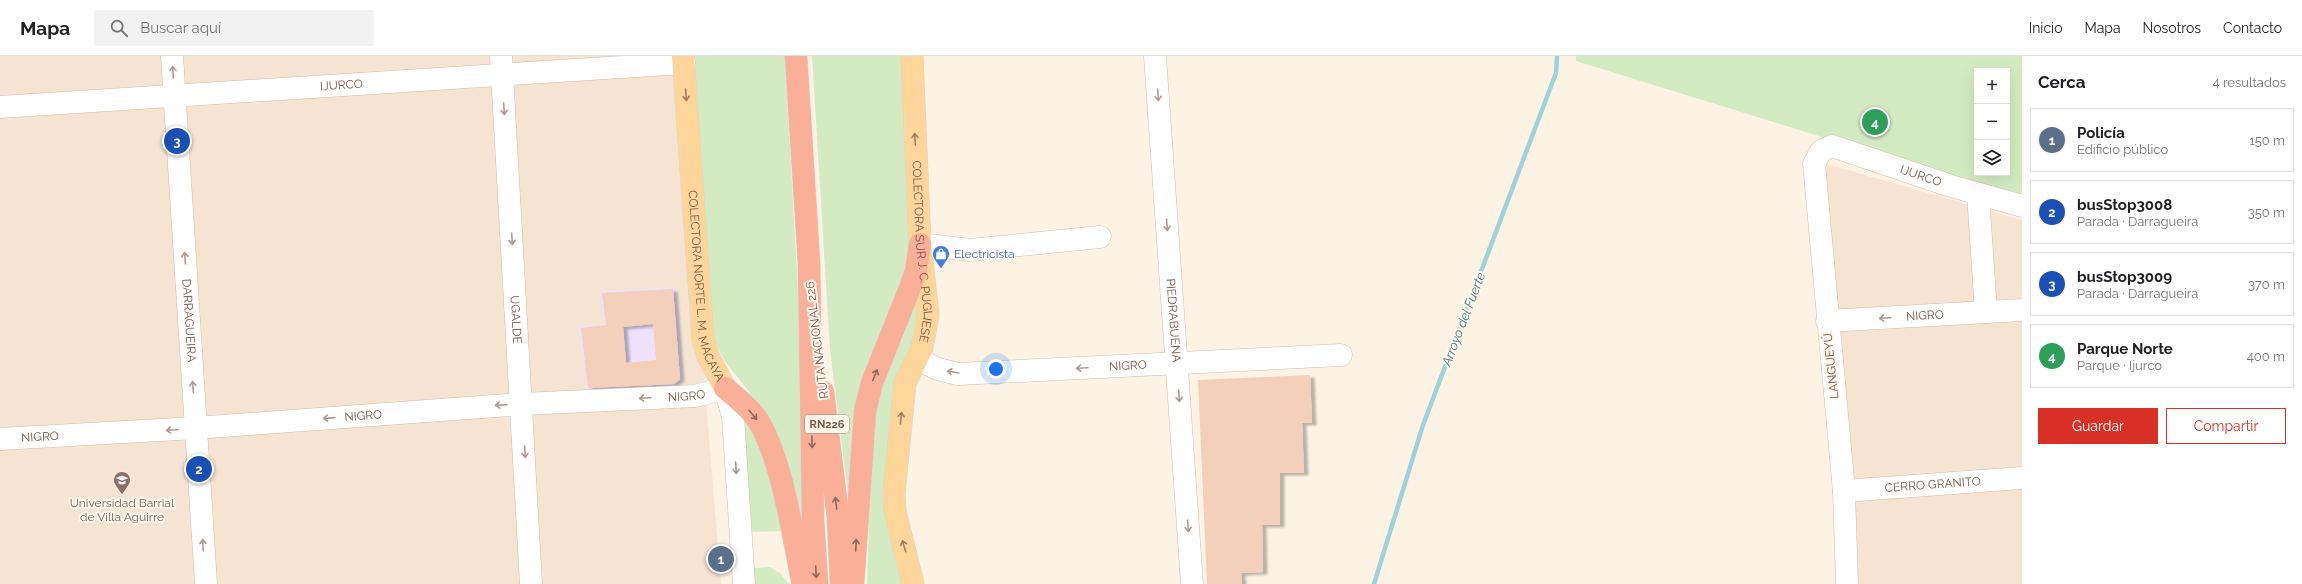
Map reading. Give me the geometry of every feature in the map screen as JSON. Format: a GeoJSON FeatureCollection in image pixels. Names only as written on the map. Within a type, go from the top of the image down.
{"type":"FeatureCollection","features":[{"type":"Feature","properties":{"kind":"highway","name":"RUTA NACIONAL 226"},"geometry":{"type":"LineString","coordinates":[[796,56],[808,263],[813,520],[817,584]]}},
{"type":"Feature","properties":{"kind":"highway"},"geometry":{"type":"LineString","coordinates":[[853,584],[865,411],[872,383],[916,271],[920,244]]}},
{"type":"Feature","properties":{"kind":"highway","name":"RUTA NACIONAL 226"},"geometry":{"type":"LineString","coordinates":[[808,263],[838,517],[842,584]]}},
{"type":"Feature","properties":{"kind":"highway"},"geometry":{"type":"LineString","coordinates":[[725,388],[748,408],[759,421],[769,443],[787,510],[803,584]]}},
{"type":"Feature","properties":{"kind":"main road","name":"COLECTORA SUR J. C. PUGLIESE"},"geometry":{"type":"LineString","coordinates":[[912,56],[920,244],[928,315],[925,336],[917,359],[906,383],[903,395],[894,493],[895,511],[913,584]]}},
{"type":"Feature","properties":{"kind":"main road","name":"COLECTORA NORTE L. M. MACAYA"},"geometry":{"type":"LineString","coordinates":[[683,59],[703,340],[708,356],[725,388]]}},
{"type":"Feature","properties":{"kind":"street","name":"DARRAGUEIRA"},"geometry":{"type":"LineString","coordinates":[[172,56],[206,584]]}},
{"type":"Feature","properties":{"kind":"street","name":"PIEDRABUENA"},"geometry":{"type":"LineString","coordinates":[[1155,56],[1192,584]]}},
{"type":"Feature","properties":{"kind":"street","name":"IJURCO"},"geometry":{"type":"LineString","coordinates":[[0,107],[174,97],[501,66],[683,59]]}},
{"type":"Feature","properties":{"kind":"street","name":"UGALDE"},"geometry":{"type":"LineString","coordinates":[[501,66],[522,404],[531,584]]}},
{"type":"Feature","properties":{"kind":"street","name":"IJURCO"},"geometry":{"type":"LineString","coordinates":[[1821,151],[1832,146],[1978,194],[2022,206]]}},
{"type":"Feature","properties":{"kind":"street","name":"LANGUEYÚ"},"geometry":{"type":"LineString","coordinates":[[1821,151],[1814,164],[1827,321],[1844,491],[1847,584]]}},
{"type":"Feature","properties":{"kind":"street"},"geometry":{"type":"LineString","coordinates":[[1978,194],[1986,312]]}},
{"type":"Feature","properties":{"kind":"street"},"geometry":{"type":"LineString","coordinates":[[920,244],[970,250],[1100,237]]}},
{"type":"Feature","properties":{"kind":"street","name":"NIGRO"},"geometry":{"type":"LineString","coordinates":[[1827,321],[2022,310]]}},
{"type":"Feature","properties":{"kind":"street","name":"NIGRO"},"geometry":{"type":"LineString","coordinates":[[917,359],[938,369],[958,374],[1341,355]]}},
{"type":"Feature","properties":{"kind":"street","name":"NIGRO"},"geometry":{"type":"LineString","coordinates":[[0,439],[196,428],[522,404],[695,396],[725,388]]}},
{"type":"Feature","properties":{"kind":"street","name":"COLECTORA NORTE L. M. MACAYA"},"geometry":{"type":"LineString","coordinates":[[725,388],[733,417],[744,584]]}},
{"type":"Feature","properties":{"kind":"street","name":"CERRO GRANITO"},"geometry":{"type":"LineString","coordinates":[[1844,491],[2022,478]]}},
{"type":"Feature","properties":{"kind":"shaded area"},"geometry":{"type":"Polygon","coordinates":[[[0,56],[678,56],[721,584],[0,584],[0,56]]]}},
{"type":"Feature","properties":{"kind":"shaded area"},"geometry":{"type":"Polygon","coordinates":[[[1823,163],[2022,220],[2022,584],[1853,584],[1823,163]]]}},
{"type":"Feature","properties":{"kind":"shaded area"},"geometry":{"type":"Polygon","coordinates":[[[676,287],[683,379],[674,388],[587,392],[578,325],[604,324],[599,291],[676,287]]]}},
{"type":"Feature","properties":{"kind":"green space"},"geometry":{"type":"Polygon","coordinates":[[[694,56],[785,56],[799,309],[800,420],[806,558],[764,411],[724,360],[714,341],[694,56]]]}},
{"type":"Feature","properties":{"kind":"green space"},"geometry":{"type":"Polygon","coordinates":[[[812,56],[905,56],[912,200],[909,258],[850,510],[830,350],[812,56]]]}},
{"type":"Feature","properties":{"kind":"green space"},"geometry":{"type":"Polygon","coordinates":[[[1576,56],[2022,56],[2022,199],[1576,61],[1576,56]]]}},
{"type":"Feature","properties":{"kind":"green space"},"geometry":{"type":"Polygon","coordinates":[[[918,300],[920,312],[912,349],[903,361],[895,381],[888,478],[906,584],[867,584],[872,423],[886,373],[903,338],[913,307],[918,300]]]}},
{"type":"Feature","properties":{"kind":"green space"},"geometry":{"type":"Polygon","coordinates":[[[749,420],[759,434],[783,531],[752,532],[743,423],[749,420]]]}},
{"type":"Feature","properties":{"kind":"green space"},"geometry":{"type":"Polygon","coordinates":[[[770,567],[781,574],[789,584],[755,584],[754,568],[770,567]]]}},
{"type":"Feature","properties":{"kind":"building"},"geometry":{"type":"Polygon","coordinates":[[[673,289],[680,379],[674,384],[588,388],[581,328],[606,325],[602,293],[673,289]],[[653,324],[623,327],[626,363],[656,360],[653,324]]]}},
{"type":"Feature","properties":{"kind":"building"},"geometry":{"type":"Polygon","coordinates":[[[1310,375],[1312,423],[1302,423],[1304,473],[1280,473],[1280,525],[1262,525],[1263,572],[1241,573],[1242,584],[1207,584],[1198,380],[1310,375]]]}},
{"type":"Feature","properties":{"kind":"waterway","name":"Arroyo del Fuerte"},"geometry":{"type":"LineString","coordinates":[[1374,584],[1423,425],[1556,73],[1557,56]]}},
{"type":"Feature","properties":{"kind":"place","name":"Parque Norte"},"geometry":{"type":"Point","coordinates":[1875,122]}},
{"type":"Feature","properties":{"kind":"place","name":"busStop3009"},"geometry":{"type":"Point","coordinates":[177,141]}},
{"type":"Feature","properties":{"kind":"place","name":"Electricista"},"geometry":{"type":"Point","coordinates":[941,269]}},
{"type":"Feature","properties":{"kind":"place","name":"busStop3008"},"geometry":{"type":"Point","coordinates":[199,469]}},
{"type":"Feature","properties":{"kind":"place","name":"Universidad Barrial de Villa Aguirre"},"geometry":{"type":"Point","coordinates":[122,495]}},
{"type":"Feature","properties":{"kind":"place","name":"Policía"},"geometry":{"type":"Point","coordinates":[721,559]}}]}
